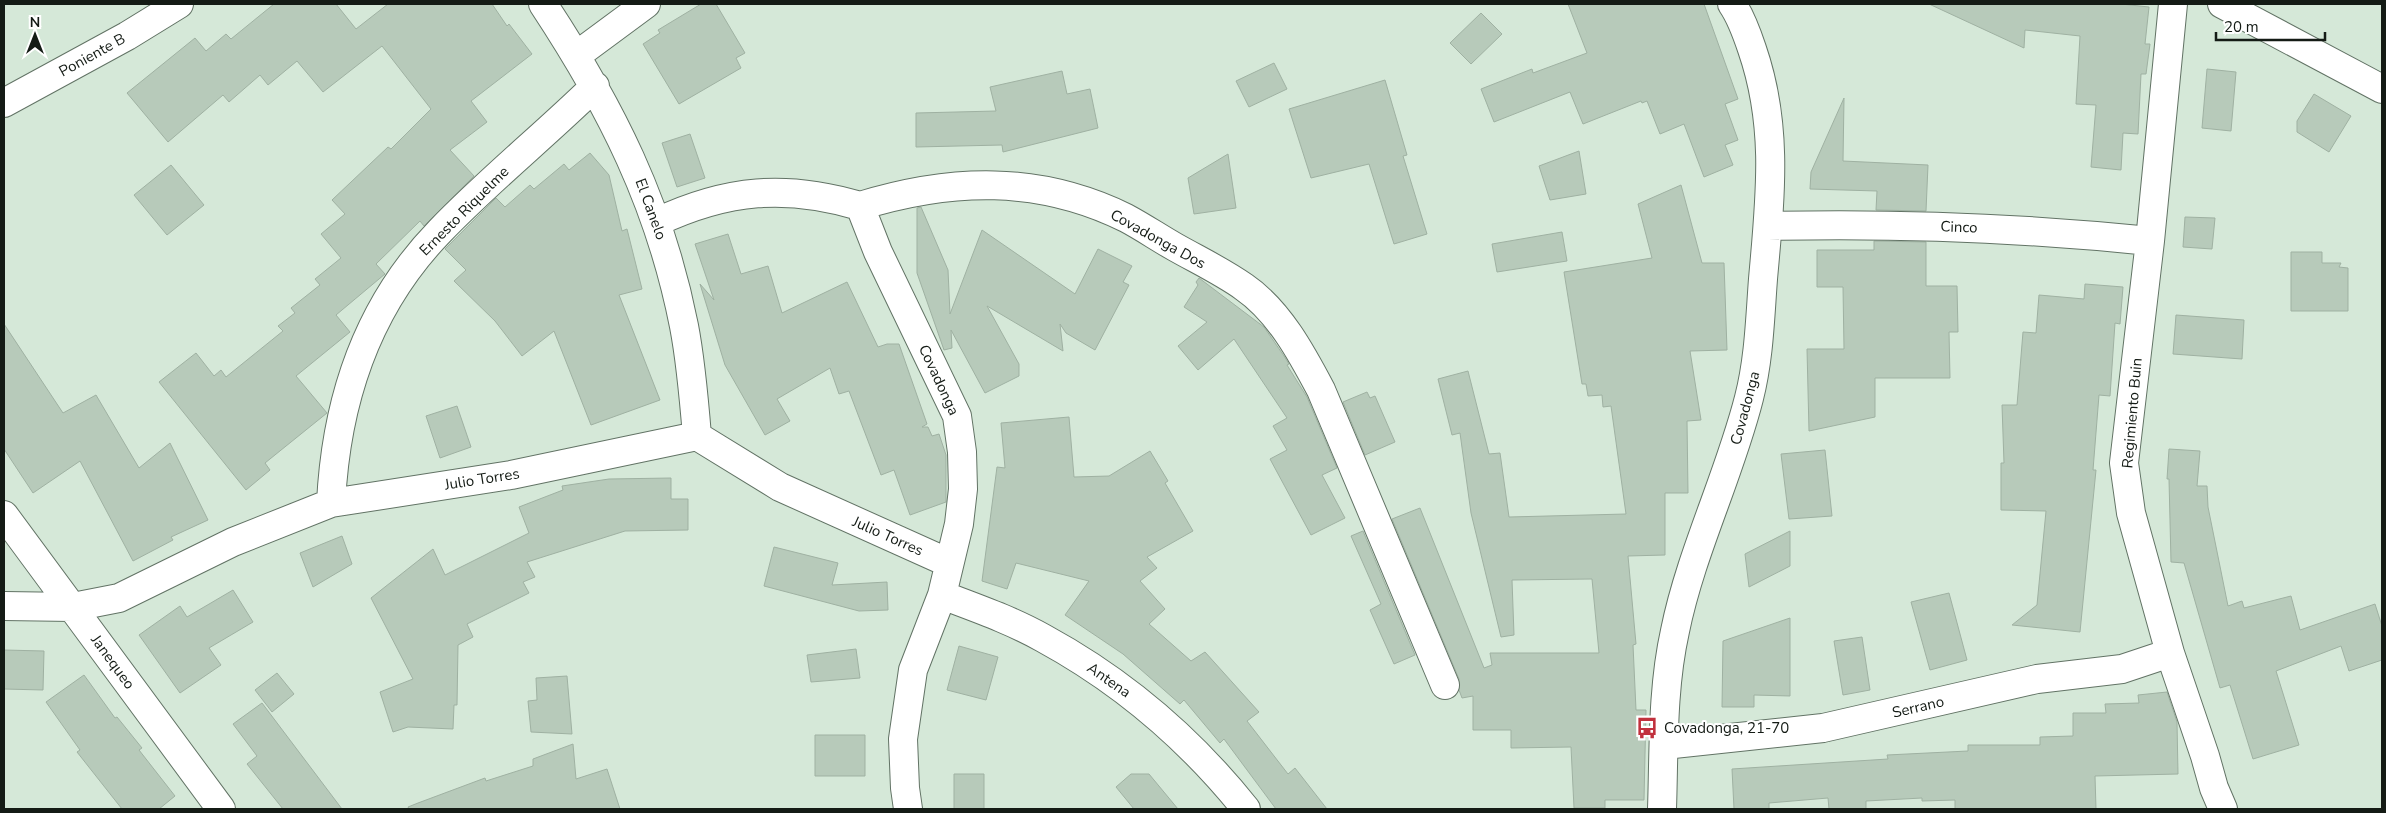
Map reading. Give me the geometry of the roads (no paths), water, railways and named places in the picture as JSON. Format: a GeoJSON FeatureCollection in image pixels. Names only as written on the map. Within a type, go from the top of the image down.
{"type":"FeatureCollection","features":[{"type":"Feature","properties":{"kind":"street","name":"Poniente B"},"geometry":{"type":"LineString","coordinates":[[4,103],[127,36],[179,4]]}},
{"type":"Feature","properties":{"kind":"street","name":"El Canelo"},"geometry":{"type":"LineString","coordinates":[[543,4],[595,86],[639,175],[656,222],[672,274],[684,327],[697,436]]}},
{"type":"Feature","properties":{"kind":"street"},"geometry":{"type":"LineString","coordinates":[[577,55],[646,4]]}},
{"type":"Feature","properties":{"kind":"street","name":"Covadonga"},"geometry":{"type":"LineString","coordinates":[[1662,809],[1669,660],[1675,630],[1684,595],[1739,432],[1756,367],[1768,226],[1771,137],[1767,103],[1751,46],[1732,4]]}},
{"type":"Feature","properties":{"kind":"street","name":"Regimiento Buin"},"geometry":{"type":"LineString","coordinates":[[2173,4],[2150,241],[2124,463],[2131,513],[2170,653],[2214,788],[2223,809]]}},
{"type":"Feature","properties":{"kind":"street"},"geometry":{"type":"LineString","coordinates":[[2222,4],[2382,89]]}},
{"type":"Feature","properties":{"kind":"street","name":"Ernesto Riquelme"},"geometry":{"type":"LineString","coordinates":[[332,503],[337,437],[347,391],[375,322],[394,290],[440,231],[595,86]]}},
{"type":"Feature","properties":{"kind":"street","name":"Covadonga Dos"},"geometry":{"type":"LineString","coordinates":[[860,206],[904,194],[966,184],[1003,185],[1045,191],[1086,202],[1126,218],[1246,288],[1269,310],[1306,360],[1321,390],[1445,686]]}},
{"type":"Feature","properties":{"kind":"street"},"geometry":{"type":"LineString","coordinates":[[656,222],[685,209],[716,199],[747,193],[806,194],[860,206]]}},
{"type":"Feature","properties":{"kind":"street","name":"Covadonga"},"geometry":{"type":"LineString","coordinates":[[860,206],[878,252],[957,416],[962,452],[963,489],[959,524],[942,595],[913,670],[904,739],[905,788],[908,809]]}},
{"type":"Feature","properties":{"kind":"street","name":"Cinco"},"geometry":{"type":"LineString","coordinates":[[1768,226],[1870,224],[1972,227],[2061,232],[2150,241]]}},
{"type":"Feature","properties":{"kind":"street","name":"Julio Torres"},"geometry":{"type":"LineString","coordinates":[[4,606],[73,607],[119,598],[233,542],[332,503],[511,475],[697,436],[780,487],[949,563]]}},
{"type":"Feature","properties":{"kind":"street","name":"Janequeo"},"geometry":{"type":"LineString","coordinates":[[4,515],[221,809]]}},
{"type":"Feature","properties":{"kind":"street","name":"Antena"},"geometry":{"type":"LineString","coordinates":[[942,595],[993,614],[1034,634],[1092,667],[1139,701],[1183,739],[1223,781],[1246,809]]}},
{"type":"Feature","properties":{"kind":"street","name":"Serrano"},"geometry":{"type":"LineString","coordinates":[[1664,745],[1823,728],[2037,679],[2122,668],[2170,653]]}},
{"type":"Feature","properties":{"kind":"place","name":"Covadonga, 21-70"},"geometry":{"type":"Point","coordinates":[1647,728]}}]}
